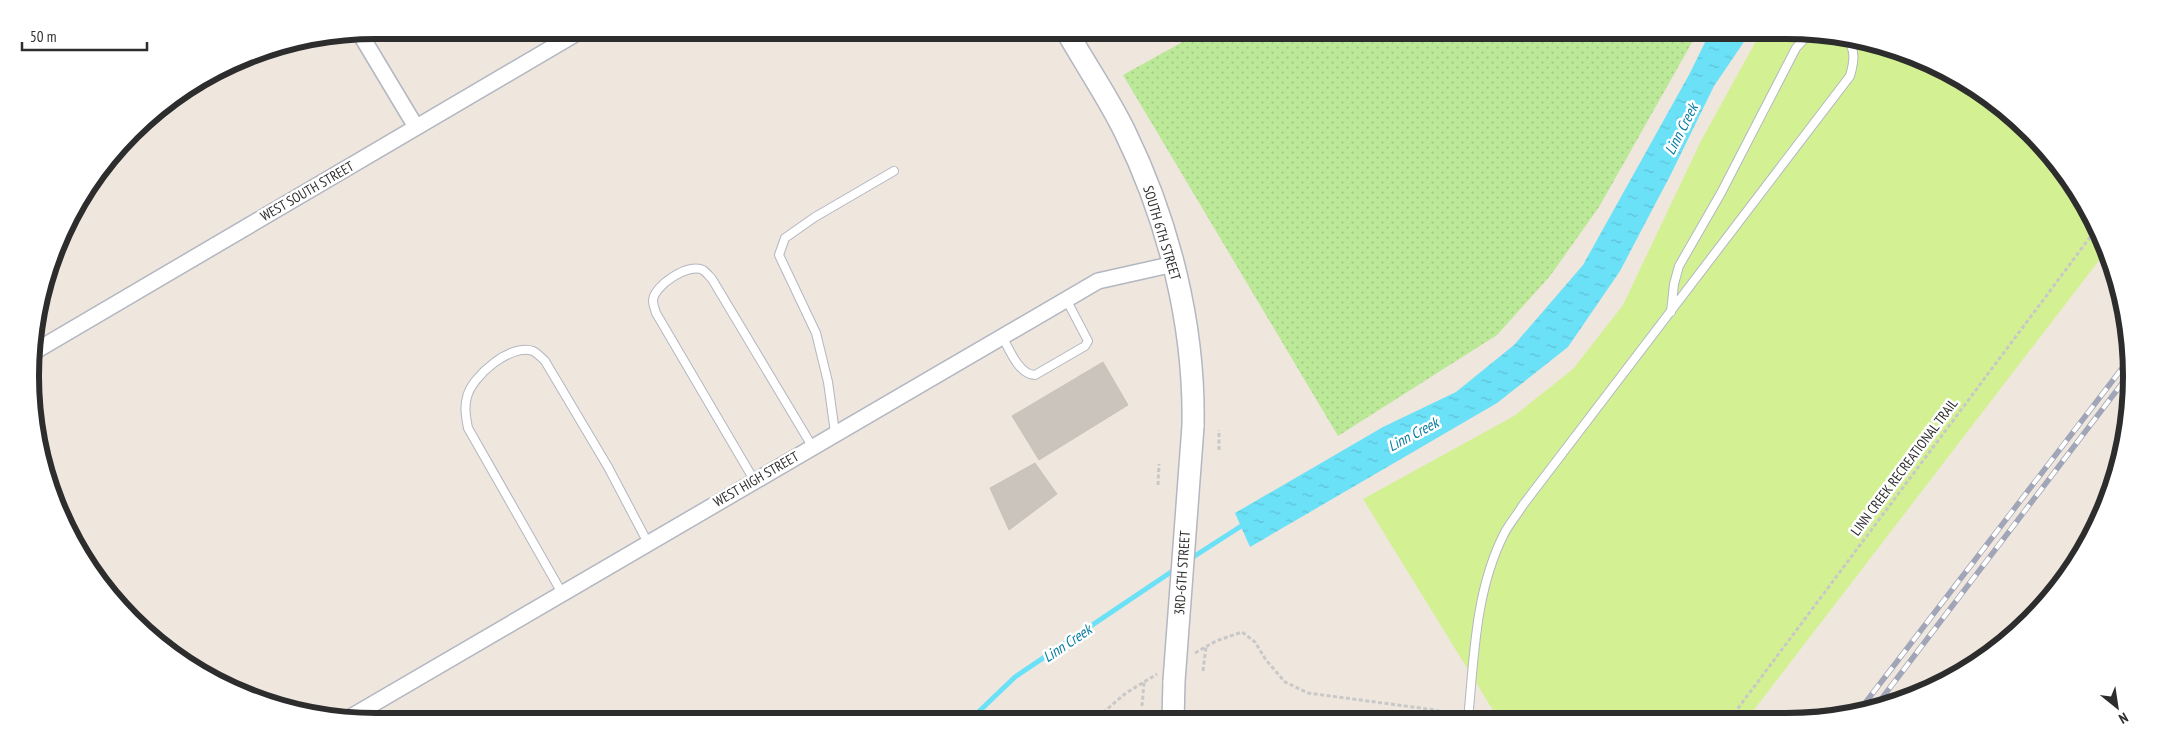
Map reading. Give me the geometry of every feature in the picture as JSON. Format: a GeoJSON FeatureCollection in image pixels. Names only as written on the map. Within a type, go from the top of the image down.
{"type":"FeatureCollection","features":[{"type":"Feature","properties":{"kind":"main road","name":"SOUTH 6TH STREET"},"geometry":{"type":"LineString","coordinates":[[1071,39],[1125,131],[1155,201],[1174,264],[1186,328],[1193,402],[1193,426]]}},
{"type":"Feature","properties":{"kind":"main road","name":"3RD-6TH STREET"},"geometry":{"type":"LineString","coordinates":[[1172,713],[1166,677],[1193,426]]}},
{"type":"Feature","properties":{"kind":"street"},"geometry":{"type":"LineString","coordinates":[[363,39],[416,128]]}},
{"type":"Feature","properties":{"kind":"street","name":"WEST SOUTH STREET"},"geometry":{"type":"LineString","coordinates":[[40,348],[567,39]]}},
{"type":"Feature","properties":{"kind":"street","name":"WEST HIGH STREET"},"geometry":{"type":"LineString","coordinates":[[358,713],[834,433],[1098,281],[1174,264]]}},
{"type":"Feature","properties":{"kind":"lane"},"geometry":{"type":"LineString","coordinates":[[1671,312],[1674,284],[1679,266],[1721,193],[1796,48],[1804,39]]}},
{"type":"Feature","properties":{"kind":"lane"},"geometry":{"type":"LineString","coordinates":[[1469,713],[1482,598],[1492,563],[1504,533],[1850,76],[1854,63],[1853,50],[1849,45]]}},
{"type":"Feature","properties":{"kind":"lane"},"geometry":{"type":"LineString","coordinates":[[834,433],[828,382],[816,333],[779,255],[785,238],[815,217],[894,171]]}},
{"type":"Feature","properties":{"kind":"lane"},"geometry":{"type":"LineString","coordinates":[[754,480],[656,313],[653,300],[658,289],[678,274],[693,268],[702,270],[712,279],[812,446]]}},
{"type":"Feature","properties":{"kind":"lane"},"geometry":{"type":"LineString","coordinates":[[1002,336],[1023,370],[1029,375],[1035,374],[1084,346],[1088,341],[1086,335],[1066,299]]}},
{"type":"Feature","properties":{"kind":"lane"},"geometry":{"type":"LineString","coordinates":[[562,593],[468,428],[465,412],[467,394],[484,371],[503,356],[519,349],[534,351],[545,361],[608,467],[648,543]]}},
{"type":"Feature","properties":{"kind":"path","name":"LINN CREEK RECREATIONAL TRAIL"},"geometry":{"type":"LineString","coordinates":[[1734,713],[2092,235]]}},
{"type":"Feature","properties":{"kind":"path"},"geometry":{"type":"LineString","coordinates":[[1219,450],[1220,430]]}},
{"type":"Feature","properties":{"kind":"path"},"geometry":{"type":"LineString","coordinates":[[1158,485],[1159,464]]}},
{"type":"Feature","properties":{"kind":"path"},"geometry":{"type":"LineString","coordinates":[[1190,656],[1242,632],[1255,642],[1266,660],[1285,682],[1308,693],[1446,713]]}},
{"type":"Feature","properties":{"kind":"path"},"geometry":{"type":"LineString","coordinates":[[1203,671],[1206,647]]}},
{"type":"Feature","properties":{"kind":"path"},"geometry":{"type":"LineString","coordinates":[[1102,713],[1126,693],[1144,682],[1166,677]]}},
{"type":"Feature","properties":{"kind":"path"},"geometry":{"type":"LineString","coordinates":[[1142,706],[1144,682]]}},
{"type":"Feature","properties":{"kind":"green space"},"geometry":{"type":"Polygon","coordinates":[[[1188,39],[1694,39],[1599,207],[1550,276],[1497,335],[1338,436],[1123,75],[1188,39]]]}},
{"type":"Feature","properties":{"kind":"green space"},"geometry":{"type":"Polygon","coordinates":[[[1757,39],[1808,39],[1873,50],[1915,64],[1955,84],[2008,122],[2054,171],[2078,207],[2101,257],[1752,713],[1495,713],[1363,499],[1514,416],[1573,369],[1623,305],[1701,141],[1757,39]]]}},
{"type":"Feature","properties":{"kind":"water"},"geometry":{"type":"Polygon","coordinates":[[[1707,39],[1746,39],[1714,86],[1671,174],[1620,271],[1568,347],[1497,403],[1250,547],[1235,513],[1383,427],[1456,392],[1514,345],[1583,265],[1690,73],[1707,39]]]}},
{"type":"Feature","properties":{"kind":"building"},"geometry":{"type":"Polygon","coordinates":[[[1103,362],[1128,405],[1039,460],[1012,416],[1103,362]]]}},
{"type":"Feature","properties":{"kind":"building"},"geometry":{"type":"Polygon","coordinates":[[[1035,463],[1057,494],[1009,530],[990,488],[1035,463]]]}},
{"type":"Feature","properties":{"kind":"waterway","name":"Linn Creek"},"geometry":{"type":"LineString","coordinates":[[1190,559],[1246,523]]}},
{"type":"Feature","properties":{"kind":"waterway","name":"Linn Creek"},"geometry":{"type":"LineString","coordinates":[[977,713],[1015,677],[1177,568]]}},
{"type":"Feature","properties":{"kind":"railway"},"geometry":{"type":"LineString","coordinates":[[1864,704],[2123,367]]}},
{"type":"Feature","properties":{"kind":"railway"},"geometry":{"type":"LineString","coordinates":[[1881,699],[2123,382]]}}]}
